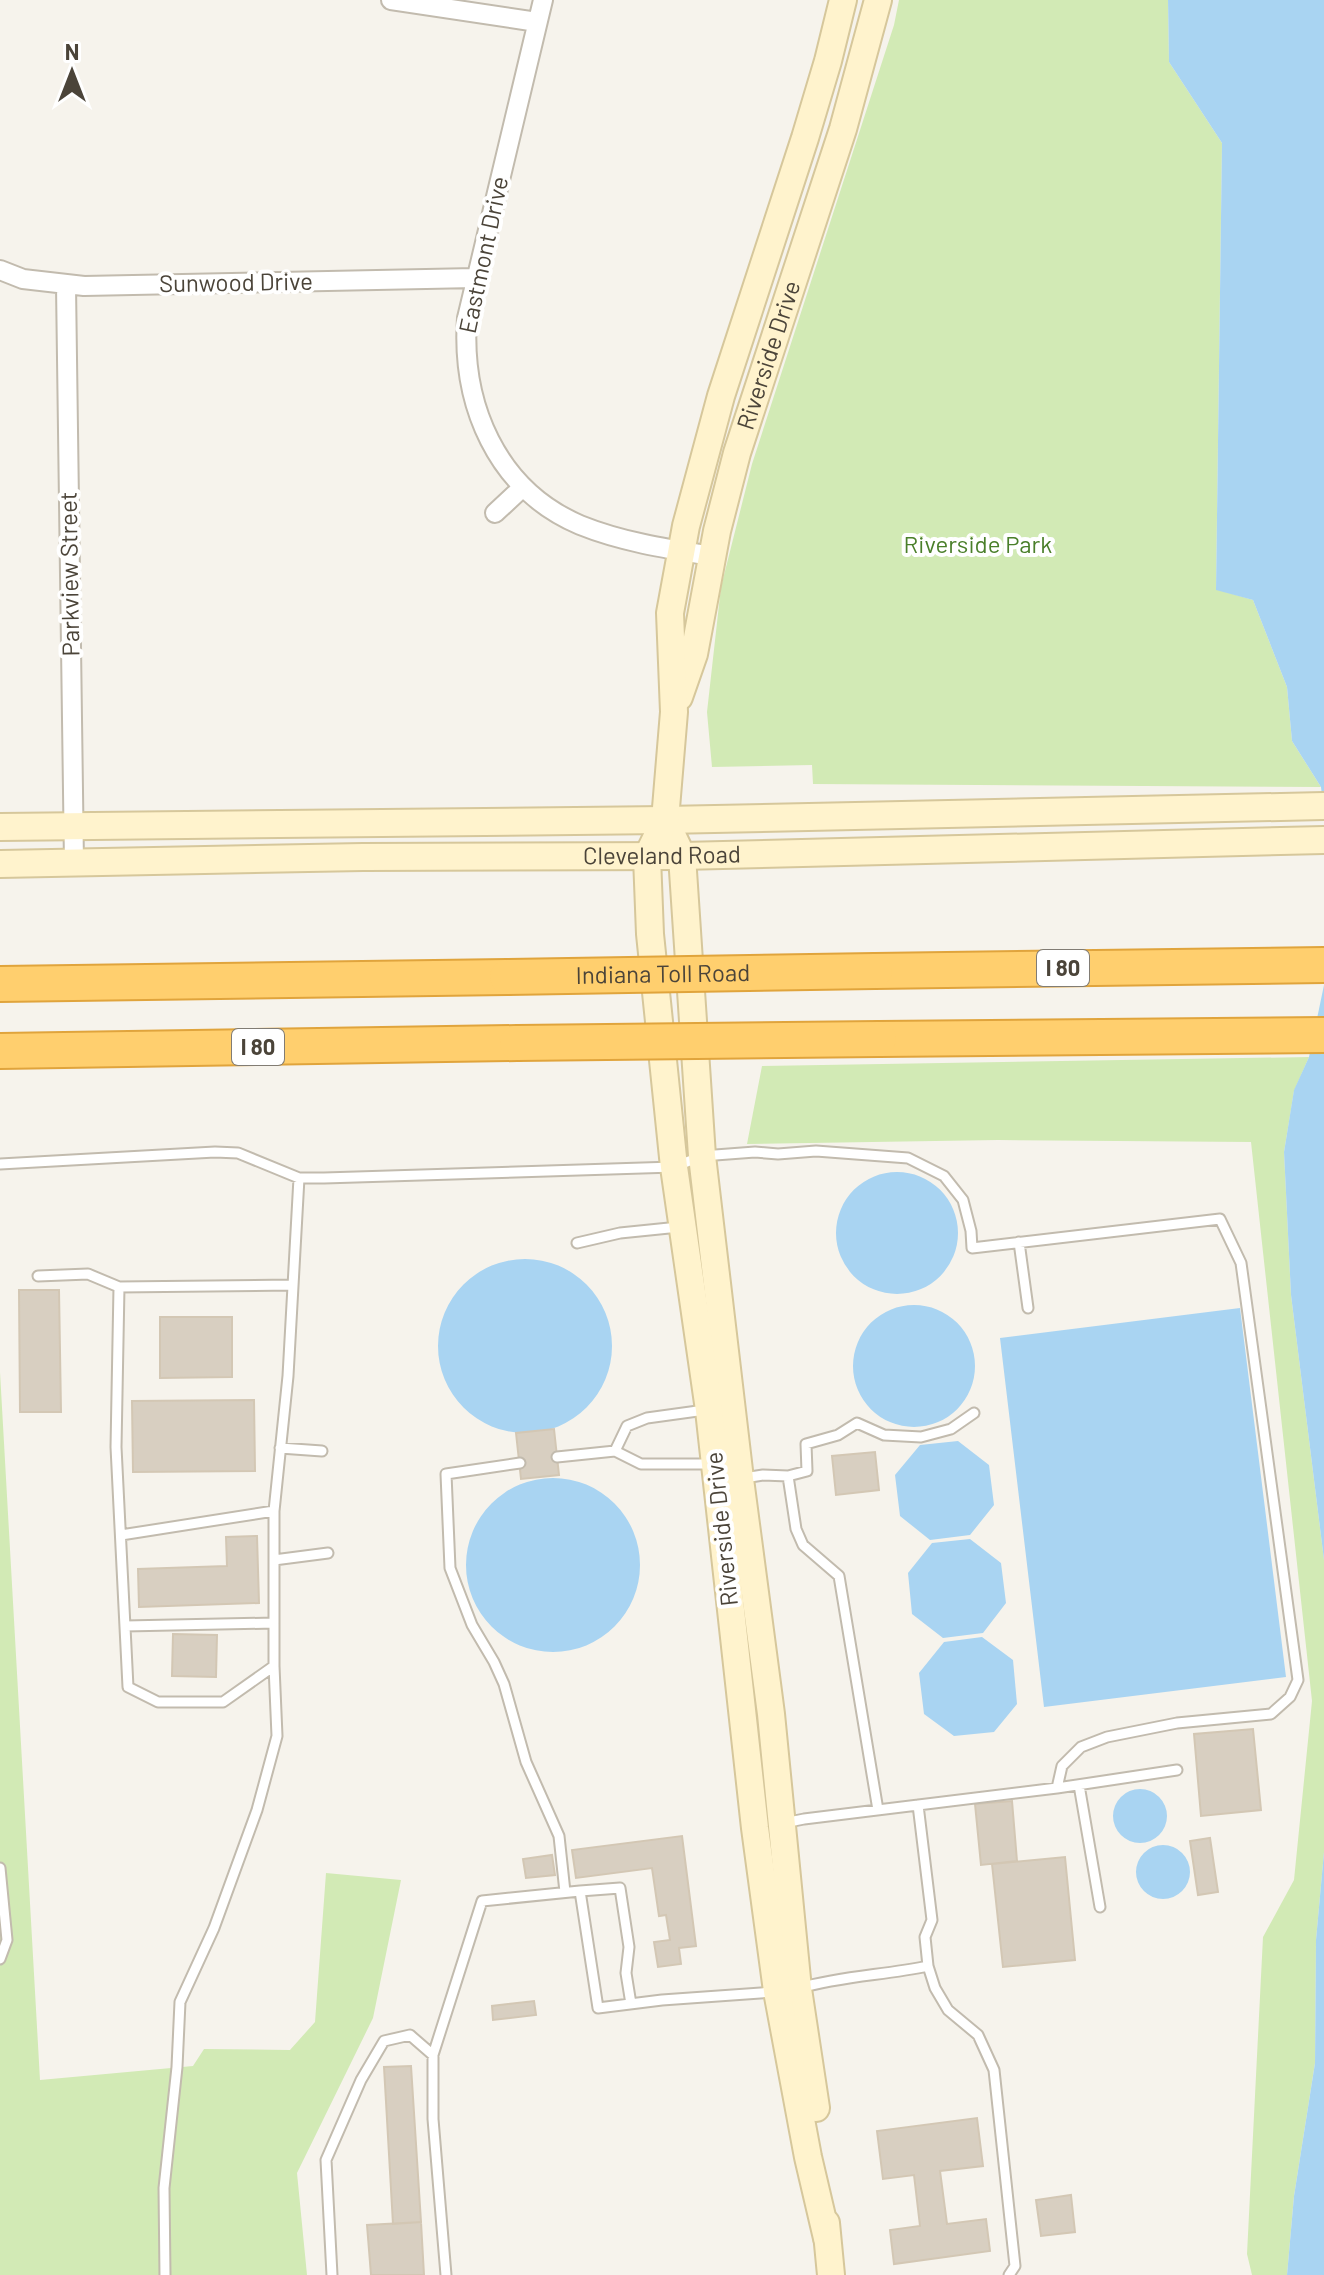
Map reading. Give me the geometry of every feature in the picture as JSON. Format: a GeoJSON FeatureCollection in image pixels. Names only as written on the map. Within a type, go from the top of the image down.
{"type":"FeatureCollection","features":[{"type":"Feature","properties":{"kind":"highway","name":"Indiana Toll Road"},"geometry":{"type":"LineString","coordinates":[[0,984],[1324,965]]}},
{"type":"Feature","properties":{"kind":"highway","name":"I 80"},"geometry":{"type":"LineString","coordinates":[[0,1051],[1324,1035]]}},
{"type":"Feature","properties":{"kind":"street"},"geometry":{"type":"LineString","coordinates":[[391,0],[537,22]]}},
{"type":"Feature","properties":{"kind":"street","name":"Eastmont Drive"},"geometry":{"type":"LineString","coordinates":[[543,0],[467,318],[465,344],[468,375],[477,410],[487,437],[523,487],[555,511],[614,537],[712,556]]}},
{"type":"Feature","properties":{"kind":"street","name":"Riverside Drive"},"geometry":{"type":"LineString","coordinates":[[788,1990],[783,1823],[771,1714],[740,1479],[720,1408],[674,1167],[650,934],[647,857],[665,820],[674,712],[670,613],[686,526],[721,396],[805,138],[843,0]]}},
{"type":"Feature","properties":{"kind":"street","name":"Riverside Drive"},"geometry":{"type":"LineString","coordinates":[[674,712],[694,654],[712,556],[737,453],[843,129],[878,0]]}},
{"type":"Feature","properties":{"kind":"street","name":"Sunwood Drive"},"geometry":{"type":"LineString","coordinates":[[0,270],[23,279],[66,286],[475,278]]}},
{"type":"Feature","properties":{"kind":"street","name":"Parkview Street"},"geometry":{"type":"LineString","coordinates":[[66,286],[74,863]]}},
{"type":"Feature","properties":{"kind":"street"},"geometry":{"type":"LineString","coordinates":[[495,513],[523,487]]}},
{"type":"Feature","properties":{"kind":"street","name":"Cleveland Road"},"geometry":{"type":"LineString","coordinates":[[0,827],[665,820],[1324,806]]}},
{"type":"Feature","properties":{"kind":"street","name":"Riverside Drive"},"geometry":{"type":"LineString","coordinates":[[665,820],[682,856],[720,1408],[715,1464],[755,1828],[823,2153],[831,2275]]}},
{"type":"Feature","properties":{"kind":"street","name":"Cleveland Road"},"geometry":{"type":"LineString","coordinates":[[0,864],[363,857],[647,857],[1324,840]]}},
{"type":"Feature","properties":{"kind":"lane"},"geometry":{"type":"LineString","coordinates":[[0,1164],[238,1153],[299,1178],[674,1167],[702,1156],[816,1151],[908,1158],[944,1176],[963,1200],[972,1248],[1220,1219],[1241,1263],[1298,1680],[1290,1697],[1271,1714],[1177,1723],[1107,1737],[1081,1747],[1062,1766],[1057,1788]]}},
{"type":"Feature","properties":{"kind":"lane"},"geometry":{"type":"LineString","coordinates":[[165,2275],[164,2188],[177,2067],[180,2002],[214,1928],[257,1810],[277,1736],[274,1511],[288,1376],[299,1178]]}},
{"type":"Feature","properties":{"kind":"lane"},"geometry":{"type":"LineString","coordinates":[[577,1243],[620,1233],[683,1226]]}},
{"type":"Feature","properties":{"kind":"lane"},"geometry":{"type":"LineString","coordinates":[[1019,1242],[1028,1308]]}},
{"type":"Feature","properties":{"kind":"lane"},"geometry":{"type":"LineString","coordinates":[[38,1276],[88,1274],[119,1287],[292,1285]]}},
{"type":"Feature","properties":{"kind":"lane"},"geometry":{"type":"LineString","coordinates":[[119,1287],[116,1447],[128,1687],[158,1702],[223,1702],[274,1666]]}},
{"type":"Feature","properties":{"kind":"lane"},"geometry":{"type":"LineString","coordinates":[[615,1451],[627,1426],[647,1418],[720,1408]]}},
{"type":"Feature","properties":{"kind":"lane"},"geometry":{"type":"LineString","coordinates":[[557,1457],[615,1451],[641,1464],[715,1464],[740,1479],[763,1475],[788,1476],[807,1471],[806,1444],[838,1435],[857,1423],[884,1435],[921,1437],[951,1429],[974,1413]]}},
{"type":"Feature","properties":{"kind":"lane"},"geometry":{"type":"LineString","coordinates":[[280,1448],[322,1451]]}},
{"type":"Feature","properties":{"kind":"lane"},"geometry":{"type":"LineString","coordinates":[[520,1463],[446,1474],[450,1568],[472,1625],[504,1684],[526,1762],[559,1836],[565,1892]]}},
{"type":"Feature","properties":{"kind":"lane"},"geometry":{"type":"LineString","coordinates":[[788,1476],[796,1529],[803,1545],[839,1576],[878,1810]]}},
{"type":"Feature","properties":{"kind":"lane"},"geometry":{"type":"LineString","coordinates":[[121,1535],[274,1511]]}},
{"type":"Feature","properties":{"kind":"lane"},"geometry":{"type":"LineString","coordinates":[[274,1560],[328,1553]]}},
{"type":"Feature","properties":{"kind":"lane"},"geometry":{"type":"LineString","coordinates":[[125,1626],[274,1623]]}},
{"type":"Feature","properties":{"kind":"lane"},"geometry":{"type":"LineString","coordinates":[[755,1828],[1177,1770]]}},
{"type":"Feature","properties":{"kind":"lane"},"geometry":{"type":"LineString","coordinates":[[1079,1785],[1100,1907]]}},
{"type":"Feature","properties":{"kind":"lane"},"geometry":{"type":"LineString","coordinates":[[918,1805],[932,1920],[925,1937],[928,1966],[935,1988],[948,2010],[978,2035],[994,2070],[1015,2266],[1009,2275]]}},
{"type":"Feature","properties":{"kind":"lane"},"geometry":{"type":"LineString","coordinates":[[0,1868],[7,1940],[0,1959]]}},
{"type":"Feature","properties":{"kind":"lane"},"geometry":{"type":"LineString","coordinates":[[446,2275],[433,2119],[433,2055],[482,1901],[620,1888],[629,1947],[626,1973],[631,2004]]}},
{"type":"Feature","properties":{"kind":"lane"},"geometry":{"type":"LineString","coordinates":[[580,1891],[598,2008],[788,1990],[928,1966]]}},
{"type":"Feature","properties":{"kind":"lane"},"geometry":{"type":"LineString","coordinates":[[332,2275],[326,2160],[361,2080],[384,2041],[410,2035],[433,2055]]}},
{"type":"Feature","properties":{"kind":"green space","name":"Riverside Park"},"geometry":{"type":"Polygon","coordinates":[[[899,0],[1168,0],[1169,62],[1222,143],[1216,589],[1253,600],[1287,687],[1292,741],[1321,787],[813,784],[812,765],[712,767],[707,712],[721,587],[752,464],[894,25],[899,0]]]}},
{"type":"Feature","properties":{"kind":"green space"},"geometry":{"type":"Polygon","coordinates":[[[1309,1057],[1294,1091],[1284,1152],[1291,1295],[1324,1560],[1324,1852],[1316,1940],[1315,2063],[1294,2196],[1287,2275],[1252,2275],[1247,2254],[1263,1937],[1294,1880],[1312,1701],[1251,1142],[998,1140],[747,1144],[762,1066],[1309,1057]]]}},
{"type":"Feature","properties":{"kind":"green space"},"geometry":{"type":"Polygon","coordinates":[[[0,1372],[40,2080],[193,2066],[204,2049],[290,2050],[315,2022],[326,1873],[401,1880],[373,2018],[297,2173],[307,2275],[0,2275],[0,1372]]]}},
{"type":"Feature","properties":{"kind":"water"},"geometry":{"type":"Polygon","coordinates":[[[1168,0],[1324,0],[1324,814],[1321,787],[1292,741],[1287,687],[1253,600],[1216,590],[1222,143],[1169,62],[1168,0]]]}},
{"type":"Feature","properties":{"kind":"water"},"geometry":{"type":"Polygon","coordinates":[[[1324,985],[1324,1560],[1291,1295],[1284,1152],[1294,1090],[1309,1057],[1324,985]]]}},
{"type":"Feature","properties":{"kind":"water"},"geometry":{"type":"Polygon","coordinates":[[[897,1172],[920,1177],[940,1190],[953,1210],[958,1233],[953,1256],[940,1276],[920,1289],[897,1294],[874,1289],[854,1276],[841,1256],[836,1233],[841,1210],[854,1190],[874,1177],[897,1172]]]}},
{"type":"Feature","properties":{"kind":"water"},"geometry":{"type":"Polygon","coordinates":[[[525,1259],[558,1265],[587,1284],[606,1313],[612,1346],[606,1379],[587,1408],[558,1427],[525,1433],[492,1427],[463,1408],[444,1379],[438,1346],[444,1313],[463,1284],[492,1265],[525,1259]]]}},
{"type":"Feature","properties":{"kind":"water"},"geometry":{"type":"Polygon","coordinates":[[[914,1305],[937,1310],[957,1323],[970,1343],[975,1366],[970,1389],[957,1409],[937,1422],[914,1427],[891,1422],[871,1409],[858,1389],[853,1366],[858,1343],[871,1323],[891,1310],[914,1305]]]}},
{"type":"Feature","properties":{"kind":"water"},"geometry":{"type":"Polygon","coordinates":[[[1240,1308],[1286,1677],[1044,1707],[1000,1338],[1240,1308]]]}},
{"type":"Feature","properties":{"kind":"water"},"geometry":{"type":"Polygon","coordinates":[[[958,1441],[989,1465],[994,1505],[970,1535],[930,1540],[900,1516],[895,1475],[920,1445],[958,1441]]]}},
{"type":"Feature","properties":{"kind":"water"},"geometry":{"type":"Polygon","coordinates":[[[553,1478],[586,1484],[615,1503],[634,1532],[640,1565],[634,1598],[615,1627],[586,1646],[553,1652],[520,1646],[491,1627],[472,1598],[466,1565],[472,1532],[491,1503],[520,1484],[553,1478]]]}},
{"type":"Feature","properties":{"kind":"water"},"geometry":{"type":"Polygon","coordinates":[[[970,1539],[1001,1563],[1006,1603],[983,1633],[943,1638],[912,1614],[908,1573],[932,1543],[970,1539]]]}},
{"type":"Feature","properties":{"kind":"water"},"geometry":{"type":"Polygon","coordinates":[[[982,1637],[1013,1660],[1017,1704],[994,1732],[954,1736],[924,1714],[919,1673],[944,1642],[982,1637]]]}},
{"type":"Feature","properties":{"kind":"water"},"geometry":{"type":"Polygon","coordinates":[[[1140,1789],[1151,1791],[1159,1797],[1165,1805],[1165,1827],[1159,1835],[1151,1841],[1140,1843],[1129,1841],[1121,1835],[1115,1827],[1113,1816],[1115,1805],[1121,1797],[1129,1791],[1140,1789]]]}},
{"type":"Feature","properties":{"kind":"water"},"geometry":{"type":"Polygon","coordinates":[[[1163,1845],[1182,1853],[1190,1872],[1182,1891],[1163,1899],[1144,1891],[1136,1872],[1144,1853],[1163,1845]]]}},
{"type":"Feature","properties":{"kind":"water"},"geometry":{"type":"Polygon","coordinates":[[[1324,1852],[1324,2275],[1287,2275],[1294,2196],[1315,2063],[1316,1940],[1324,1852]]]}},
{"type":"Feature","properties":{"kind":"building"},"geometry":{"type":"Polygon","coordinates":[[[19,1290],[59,1290],[61,1412],[20,1412],[19,1290]]]}},
{"type":"Feature","properties":{"kind":"building"},"geometry":{"type":"Polygon","coordinates":[[[160,1317],[232,1317],[232,1377],[160,1378],[160,1317]]]}},
{"type":"Feature","properties":{"kind":"building"},"geometry":{"type":"Polygon","coordinates":[[[254,1400],[255,1471],[133,1472],[132,1401],[254,1400]]]}},
{"type":"Feature","properties":{"kind":"building"},"geometry":{"type":"Polygon","coordinates":[[[554,1429],[559,1475],[521,1479],[516,1433],[554,1429]]]}},
{"type":"Feature","properties":{"kind":"building"},"geometry":{"type":"Polygon","coordinates":[[[875,1452],[879,1490],[836,1495],[832,1456],[875,1452]]]}},
{"type":"Feature","properties":{"kind":"building"},"geometry":{"type":"Polygon","coordinates":[[[257,1536],[259,1603],[139,1607],[138,1569],[227,1566],[226,1537],[257,1536]]]}},
{"type":"Feature","properties":{"kind":"building"},"geometry":{"type":"Polygon","coordinates":[[[173,1634],[217,1635],[216,1677],[172,1676],[173,1634]]]}},
{"type":"Feature","properties":{"kind":"building"},"geometry":{"type":"Polygon","coordinates":[[[1253,1729],[1261,1810],[1201,1816],[1194,1734],[1253,1729]]]}},
{"type":"Feature","properties":{"kind":"building"},"geometry":{"type":"Polygon","coordinates":[[[1012,1801],[1017,1861],[981,1865],[975,1804],[1012,1801]]]}},
{"type":"Feature","properties":{"kind":"building"},"geometry":{"type":"Polygon","coordinates":[[[682,1836],[696,1946],[679,1948],[681,1964],[658,1967],[654,1942],[670,1940],[666,1915],[659,1916],[652,1868],[576,1878],[572,1850],[682,1836]]]}},
{"type":"Feature","properties":{"kind":"building"},"geometry":{"type":"Polygon","coordinates":[[[1210,1838],[1218,1892],[1198,1895],[1190,1841],[1210,1838]]]}},
{"type":"Feature","properties":{"kind":"building"},"geometry":{"type":"Polygon","coordinates":[[[552,1855],[555,1875],[526,1878],[523,1859],[552,1855]]]}},
{"type":"Feature","properties":{"kind":"building"},"geometry":{"type":"Polygon","coordinates":[[[1065,1857],[1075,1960],[1003,1967],[992,1864],[1065,1857]]]}},
{"type":"Feature","properties":{"kind":"building"},"geometry":{"type":"Polygon","coordinates":[[[534,2001],[536,2015],[493,2020],[492,2006],[534,2001]]]}},
{"type":"Feature","properties":{"kind":"building"},"geometry":{"type":"Polygon","coordinates":[[[411,2066],[421,2222],[393,2224],[384,2067],[411,2066]]]}},
{"type":"Feature","properties":{"kind":"building"},"geometry":{"type":"Polygon","coordinates":[[[977,2118],[983,2166],[940,2171],[947,2224],[986,2219],[990,2251],[894,2264],[890,2230],[920,2226],[914,2175],[883,2179],[877,2131],[977,2118]]]}},
{"type":"Feature","properties":{"kind":"building"},"geometry":{"type":"Polygon","coordinates":[[[1071,2195],[1075,2232],[1041,2236],[1036,2200],[1071,2195]]]}},
{"type":"Feature","properties":{"kind":"building"},"geometry":{"type":"Polygon","coordinates":[[[421,2222],[424,2275],[371,2275],[367,2225],[421,2222]]]}}]}
